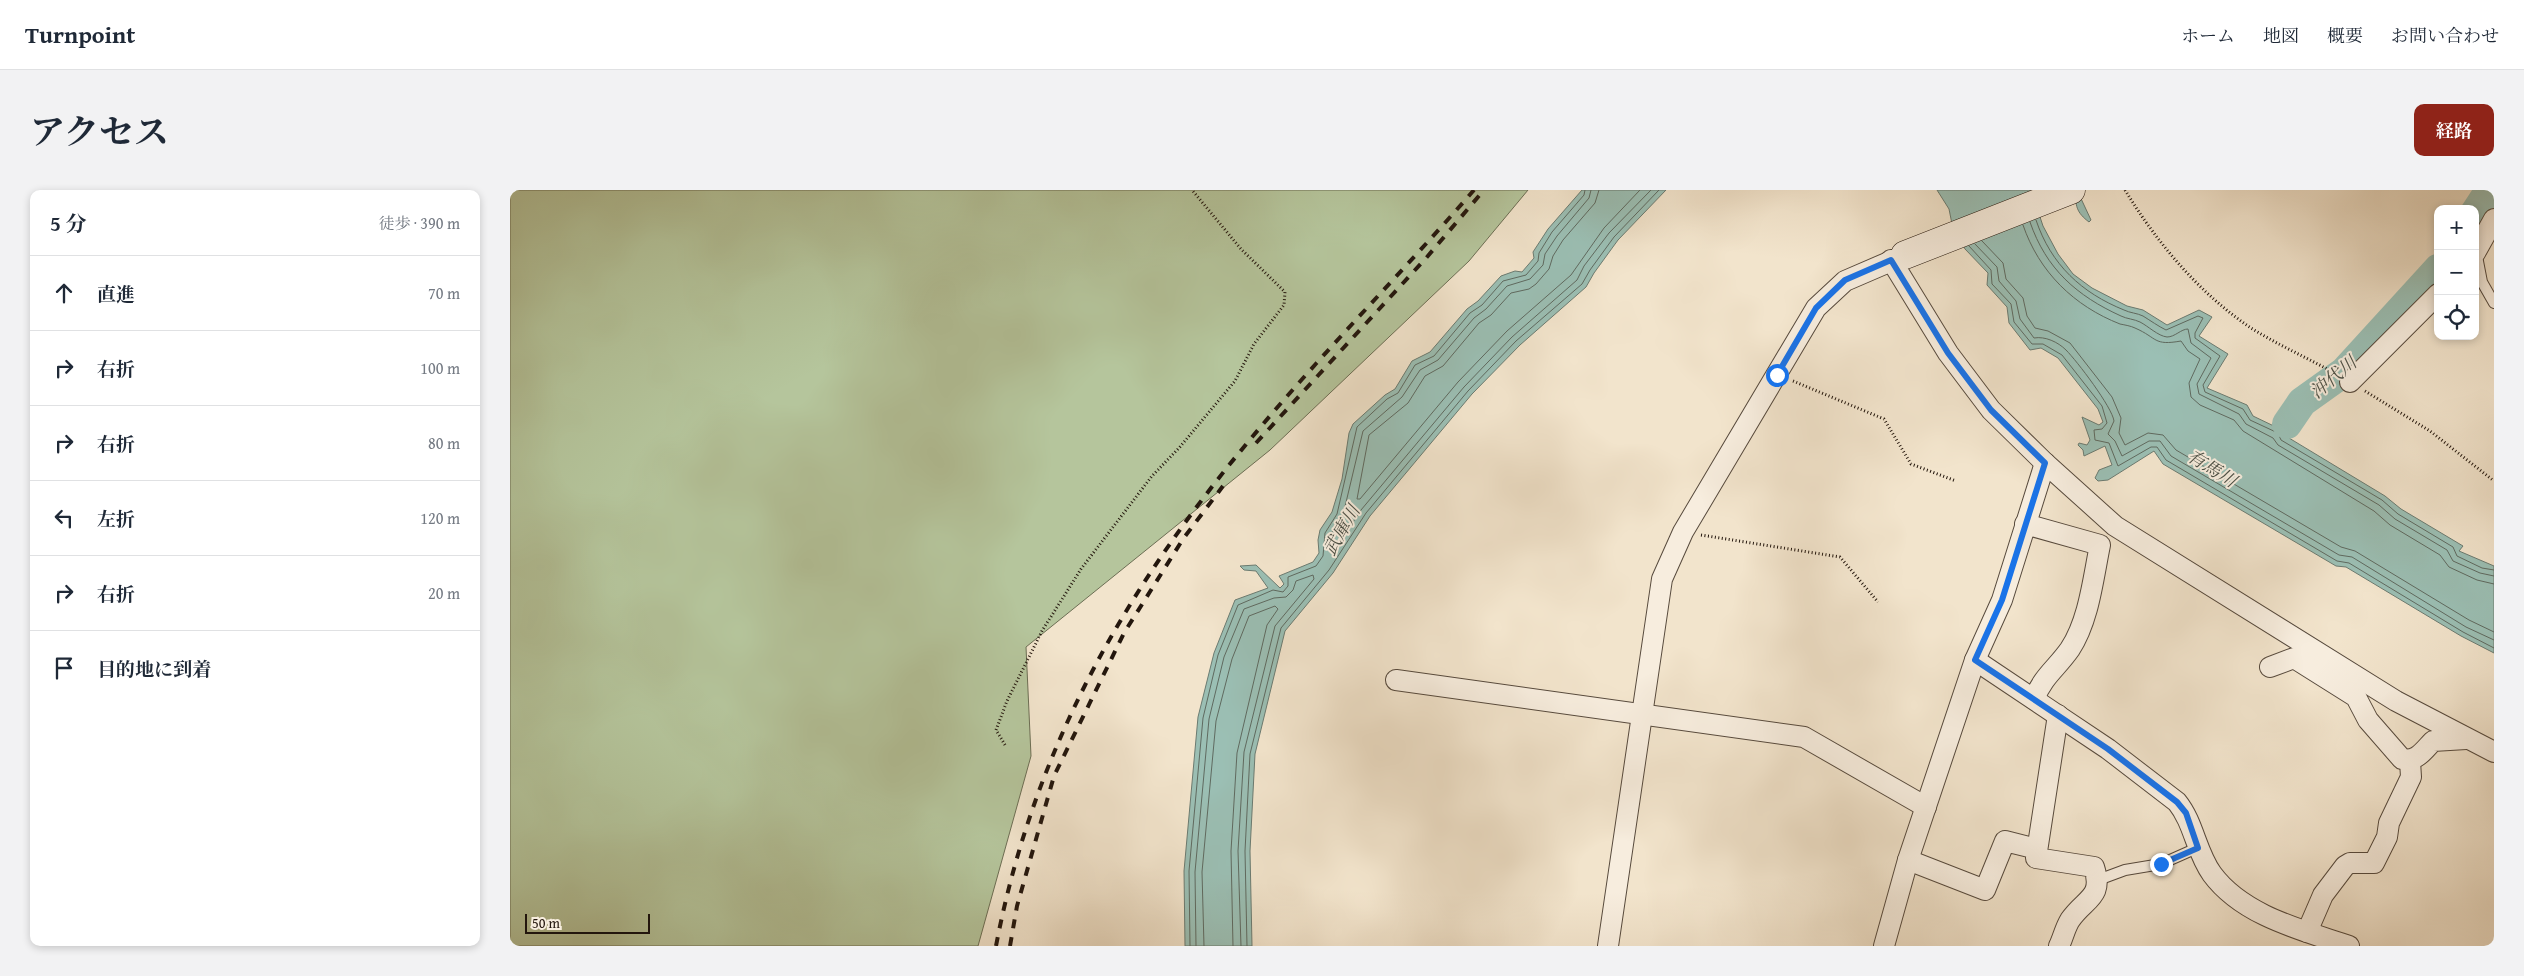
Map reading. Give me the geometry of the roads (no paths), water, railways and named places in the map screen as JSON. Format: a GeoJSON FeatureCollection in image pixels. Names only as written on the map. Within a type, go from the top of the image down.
{"type":"FeatureCollection","features":[{"type":"Feature","properties":{"kind":"street"},"geometry":{"type":"LineString","coordinates":[[1608,946],[1662,579],[1683,532],[1816,308],[1845,280],[2070,190]]}},
{"type":"Feature","properties":{"kind":"street"},"geometry":{"type":"LineString","coordinates":[[2477,250],[2494,220]]}},
{"type":"Feature","properties":{"kind":"street"},"geometry":{"type":"LineString","coordinates":[[1898,258],[1948,353],[1991,410],[2045,463],[2115,526],[2388,696],[2494,752]]}},
{"type":"Feature","properties":{"kind":"street"},"geometry":{"type":"LineString","coordinates":[[2347,380],[2437,295]]}},
{"type":"Feature","properties":{"kind":"street"},"geometry":{"type":"LineString","coordinates":[[1884,946],[1908,860],[1975,660],[2002,600],[2045,463]]}},
{"type":"Feature","properties":{"kind":"street"},"geometry":{"type":"LineString","coordinates":[[2025,524],[2100,545],[2089,601],[2075,639],[2069,650],[2041,682],[2034,699]]}},
{"type":"Feature","properties":{"kind":"street"},"geometry":{"type":"LineString","coordinates":[[2270,667],[2294,658],[2356,697],[2368,720],[2402,759],[2410,761],[2417,758],[2433,742],[2468,739]]}},
{"type":"Feature","properties":{"kind":"street"},"geometry":{"type":"LineString","coordinates":[[1975,660],[2108,749],[2177,802],[2186,813],[2198,848],[2212,875],[2237,899],[2275,920],[2349,946]]}},
{"type":"Feature","properties":{"kind":"street"},"geometry":{"type":"LineString","coordinates":[[1396,680],[1804,737],[1926,807]]}},
{"type":"Feature","properties":{"kind":"street"},"geometry":{"type":"LineString","coordinates":[[2058,715],[2036,858],[2094,867],[2098,880],[2095,894],[2070,920],[2059,946]]}},
{"type":"Feature","properties":{"kind":"street"},"geometry":{"type":"LineString","coordinates":[[2307,932],[2323,895],[2345,866],[2350,863],[2374,863],[2387,837],[2389,823],[2411,777],[2410,761]]}},
{"type":"Feature","properties":{"kind":"street"},"geometry":{"type":"LineString","coordinates":[[1908,860],[1985,890],[2005,841],[2037,849]]}},
{"type":"Feature","properties":{"kind":"lane"},"geometry":{"type":"LineString","coordinates":[[2479,267],[2482,282],[2494,303]]}},
{"type":"Feature","properties":{"kind":"lane"},"geometry":{"type":"LineString","coordinates":[[2098,880],[2125,870],[2161,864],[2198,848]]}},
{"type":"Feature","properties":{"kind":"water","name":"武庫川"},"geometry":{"type":"Polygon","coordinates":[[[1582,190],[1666,190],[1618,240],[1586,287],[1520,345],[1472,394],[1370,516],[1333,573],[1285,631],[1255,754],[1250,851],[1252,946],[1185,946],[1184,871],[1198,717],[1214,653],[1235,600],[1268,588],[1256,571],[1244,570],[1240,566],[1256,565],[1280,588],[1284,584],[1279,576],[1313,562],[1319,553],[1318,540],[1320,530],[1332,512],[1342,479],[1349,433],[1353,424],[1385,395],[1395,389],[1412,361],[1430,352],[1467,309],[1478,301],[1501,276],[1515,271],[1522,272],[1534,258],[1533,252],[1548,229],[1582,190]]]}},
{"type":"Feature","properties":{"kind":"water","name":"有馬川"},"geometry":{"type":"Polygon","coordinates":[[[1937,190],[2031,190],[2043,226],[2058,254],[2073,274],[2092,288],[2127,306],[2143,310],[2167,325],[2199,310],[2212,317],[2199,336],[2228,354],[2207,388],[2247,405],[2253,416],[2278,428],[2292,416],[2292,411],[2299,401],[2313,392],[2316,394],[2304,402],[2284,435],[2463,546],[2459,551],[2494,566],[2494,653],[2461,636],[2346,567],[2336,566],[2163,464],[2154,451],[2108,480],[2098,481],[2095,478],[2099,470],[2112,465],[2105,446],[2084,456],[2083,450],[2078,445],[2079,443],[2087,445],[2090,440],[2082,417],[2099,425],[2103,422],[2098,409],[2058,358],[2041,348],[2030,350],[2009,323],[2007,307],[1987,285],[1988,273],[1965,249],[1952,224],[1949,209],[1937,190]]]}},
{"type":"Feature","properties":{"kind":"water"},"geometry":{"type":"Polygon","coordinates":[[[2077,190],[2091,220],[2089,222],[2077,208],[2077,190]]]}},
{"type":"Feature","properties":{"kind":"waterway","name":"沖代川"},"geometry":{"type":"LineString","coordinates":[[2479,207],[2490,190]]}},
{"type":"Feature","properties":{"kind":"waterway","name":"沖代川"},"geometry":{"type":"LineString","coordinates":[[2287,424],[2302,402],[2344,372],[2434,273]]}},
{"type":"Feature","properties":{"kind":"railway"},"geometry":{"type":"LineString","coordinates":[[996,946],[1012,875],[1033,806],[1059,741],[1089,678],[1123,616],[1161,557],[1248,442],[1303,378],[1474,190]]}},
{"type":"Feature","properties":{"kind":"railway"},"geometry":{"type":"LineString","coordinates":[[1256,443],[1427,257],[1484,190]]}},
{"type":"Feature","properties":{"kind":"railway"},"geometry":{"type":"LineString","coordinates":[[1010,946],[1017,906],[1054,776],[1124,633],[1183,539],[1223,486]]}}]}
